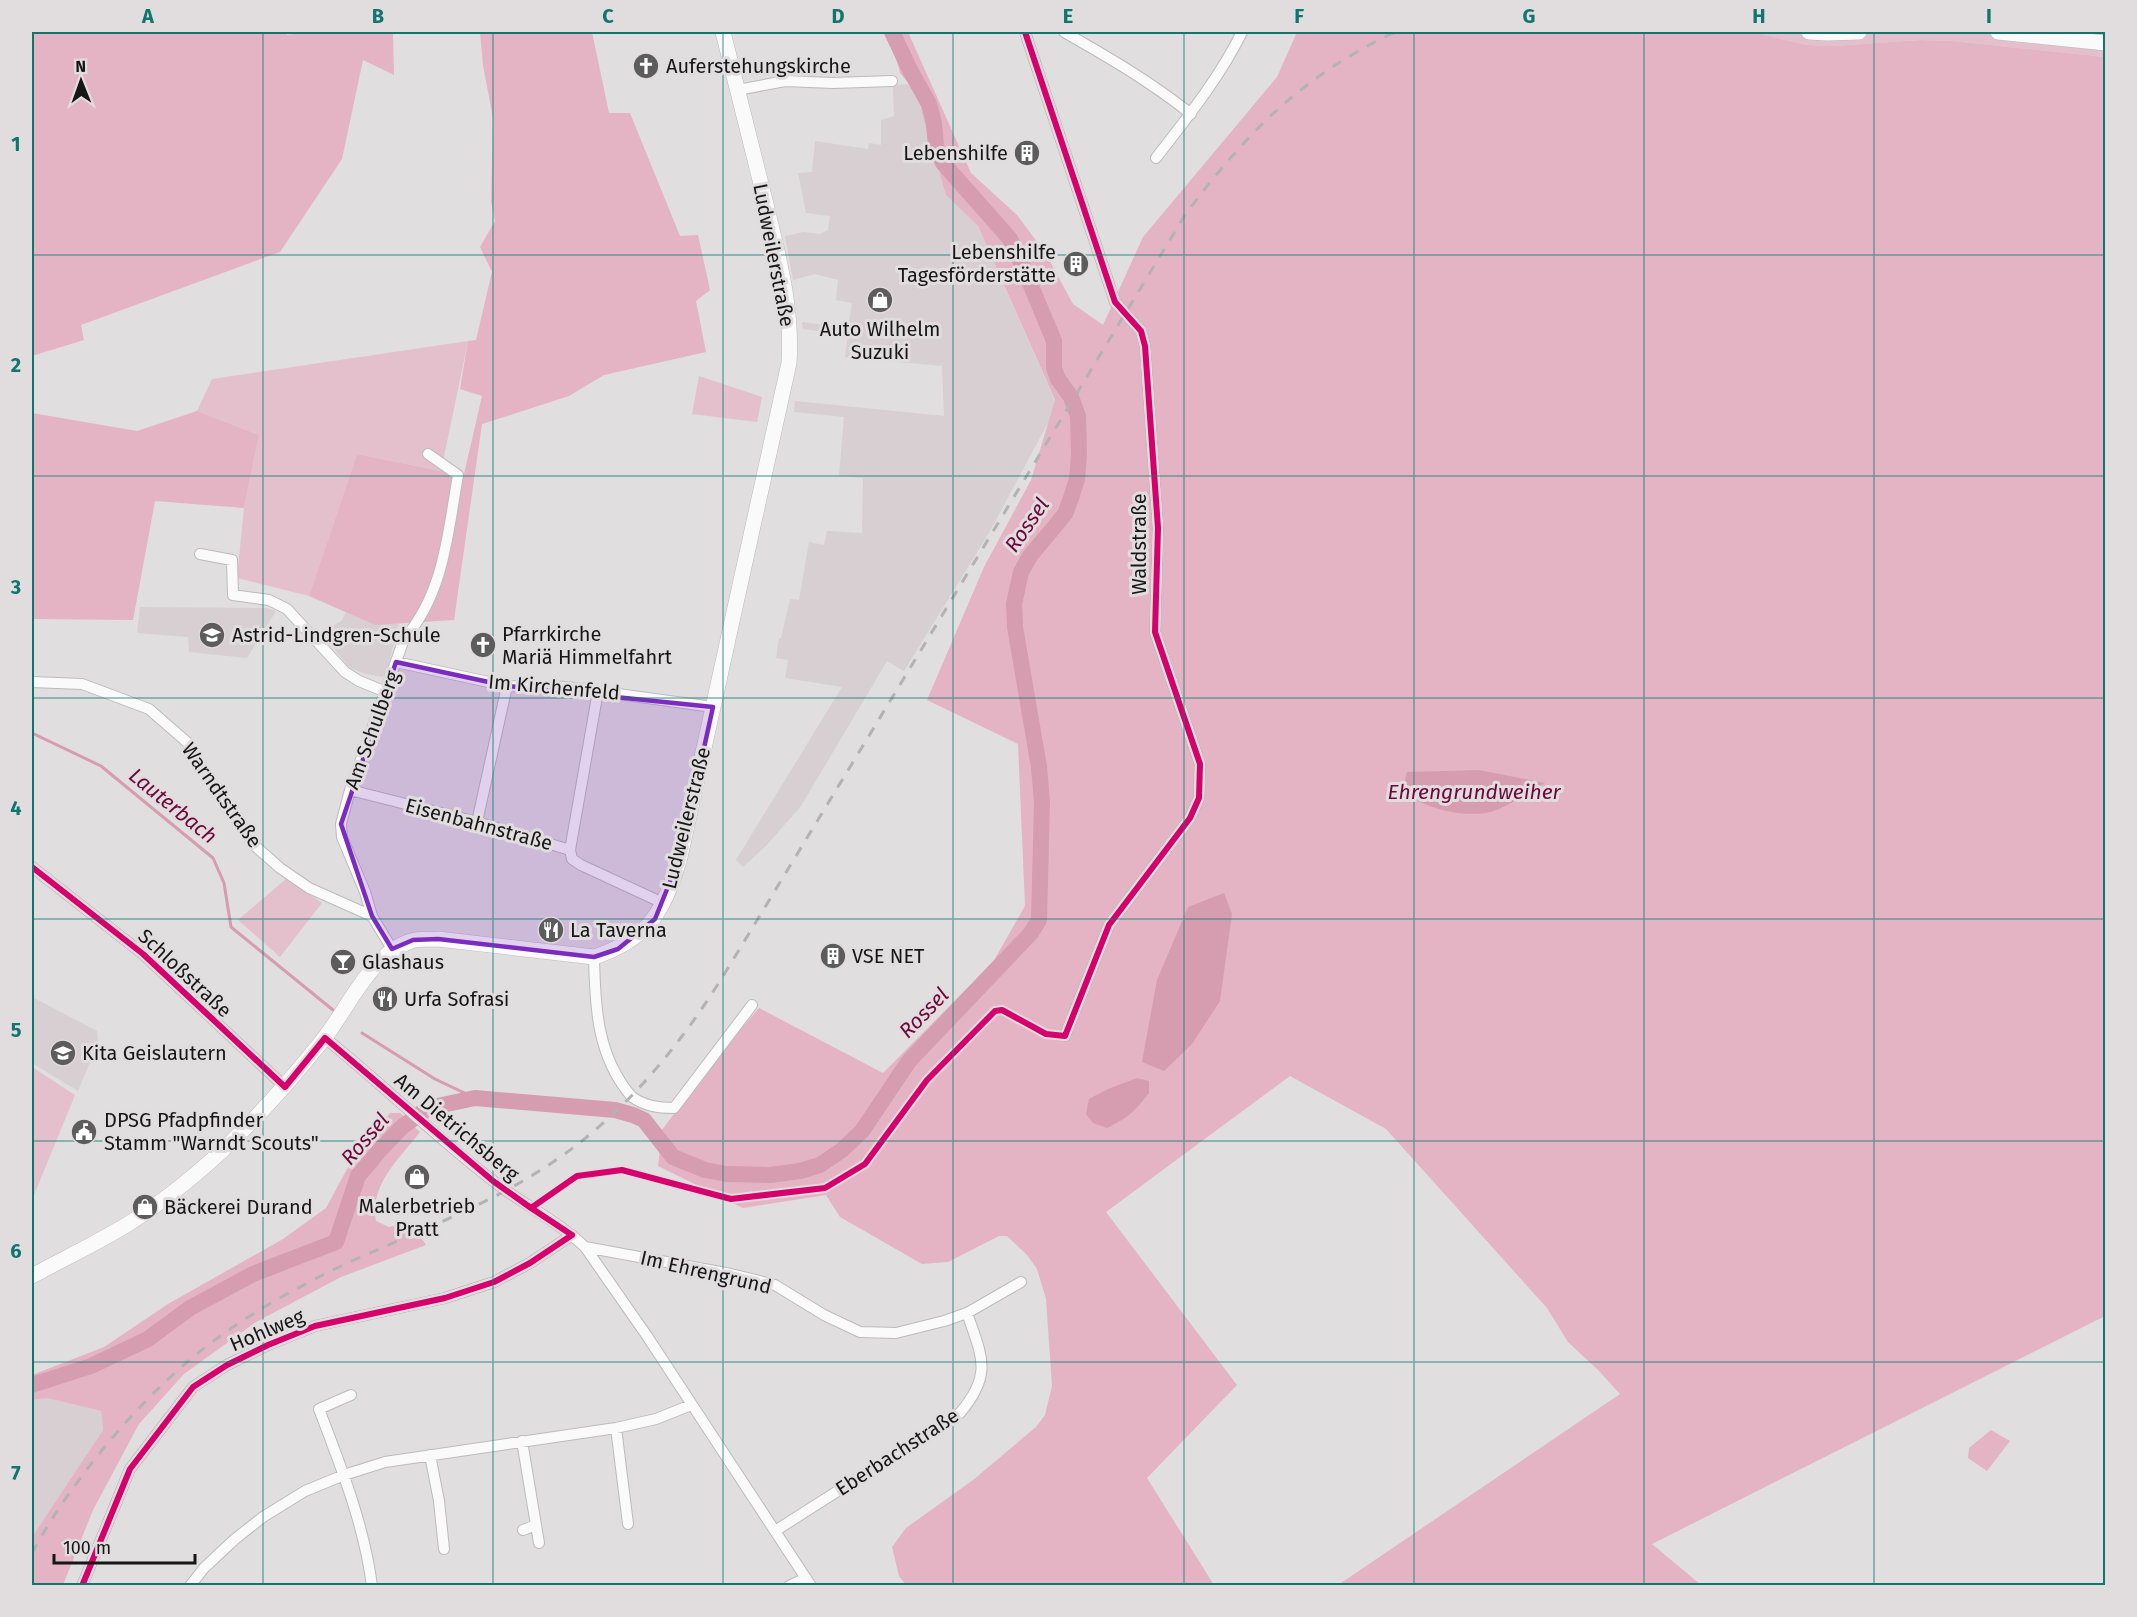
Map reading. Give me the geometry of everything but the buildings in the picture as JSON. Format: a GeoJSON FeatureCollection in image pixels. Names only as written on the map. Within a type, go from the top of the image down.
{"type":"FeatureCollection","features":[{"type":"Feature","properties":{"kind":"main road","name":"Ludweilerstraße"},"geometry":{"type":"LineString","coordinates":[[32,1276],[127,1224],[178,1188],[228,1148],[285,1087],[325,1038],[374,967],[392,950],[413,940],[438,939],[594,957],[618,949],[655,919],[672,887],[680,857],[780,405],[790,348],[789,314],[777,254],[723,32]]}},
{"type":"Feature","properties":{"kind":"main road"},"geometry":{"type":"LineString","coordinates":[[1809,32],[1860,32]]}},
{"type":"Feature","properties":{"kind":"main road"},"geometry":{"type":"LineString","coordinates":[[1998,32],[2106,43]]}},
{"type":"Feature","properties":{"kind":"street","name":"Waldstraße"},"geometry":{"type":"LineString","coordinates":[[1025,32],[1116,302],[1141,332],[1158,528],[1155,632],[1200,764],[1199,798],[1190,818],[1109,924],[1065,1036]]}},
{"type":"Feature","properties":{"kind":"street"},"geometry":{"type":"LineString","coordinates":[[1064,32],[1125,66],[1191,114]]}},
{"type":"Feature","properties":{"kind":"street"},"geometry":{"type":"LineString","coordinates":[[1156,158],[1191,114],[1242,32]]}},
{"type":"Feature","properties":{"kind":"street"},"geometry":{"type":"LineString","coordinates":[[738,90],[785,81],[892,81]]}},
{"type":"Feature","properties":{"kind":"street","name":"Am Schulberg"},"geometry":{"type":"LineString","coordinates":[[392,950],[372,916],[365,892],[342,837],[343,812],[404,639],[418,624],[434,592],[445,550],[458,475],[428,454]]}},
{"type":"Feature","properties":{"kind":"street"},"geometry":{"type":"LineString","coordinates":[[200,554],[232,560],[233,595],[269,600],[287,609],[345,672],[359,681],[386,692]]}},
{"type":"Feature","properties":{"kind":"street","name":"Im Kirchenfeld"},"geometry":{"type":"LineString","coordinates":[[396,662],[507,686],[598,691],[713,706]]}},
{"type":"Feature","properties":{"kind":"street","name":"Warndtstraße"},"geometry":{"type":"LineString","coordinates":[[32,682],[82,684],[149,709],[188,743],[220,797],[254,845],[280,868],[309,888],[372,916]]}},
{"type":"Feature","properties":{"kind":"street"},"geometry":{"type":"LineString","coordinates":[[477,822],[507,686]]}},
{"type":"Feature","properties":{"kind":"street"},"geometry":{"type":"LineString","coordinates":[[570,850],[598,691]]}},
{"type":"Feature","properties":{"kind":"street","name":"Eisenbahnstraße"},"geometry":{"type":"LineString","coordinates":[[350,790],[477,822],[570,850],[572,859],[581,865],[663,903]]}},
{"type":"Feature","properties":{"kind":"street","name":"Schloßstraße"},"geometry":{"type":"LineString","coordinates":[[32,867],[143,954],[285,1087]]}},
{"type":"Feature","properties":{"kind":"street"},"geometry":{"type":"LineString","coordinates":[[594,957],[595,1002],[603,1046],[612,1068],[632,1097],[642,1104],[674,1108],[752,1005]]}},
{"type":"Feature","properties":{"kind":"street","name":"Am Dietrichsberg"},"geometry":{"type":"LineString","coordinates":[[325,1038],[493,1181],[572,1235],[585,1247],[809,1582]]}},
{"type":"Feature","properties":{"kind":"street","name":"Hohlweg"},"geometry":{"type":"LineString","coordinates":[[82,1586],[130,1469],[193,1387],[227,1365],[315,1326],[445,1298],[494,1282],[530,1263],[572,1235]]}},
{"type":"Feature","properties":{"kind":"street","name":"Im Ehrengrund"},"geometry":{"type":"LineString","coordinates":[[585,1247],[720,1272],[774,1285],[824,1315],[860,1332],[896,1333],[967,1313],[1021,1282]]}},
{"type":"Feature","properties":{"kind":"street","name":"Eberbachstraße"},"geometry":{"type":"LineString","coordinates":[[775,1531],[960,1413],[979,1387],[982,1369],[980,1351],[967,1313]]}},
{"type":"Feature","properties":{"kind":"street"},"geometry":{"type":"LineString","coordinates":[[351,1395],[320,1409],[357,1512],[372,1586]]}},
{"type":"Feature","properties":{"kind":"street"},"geometry":{"type":"LineString","coordinates":[[190,1586],[204,1568],[263,1517],[305,1491],[344,1475],[385,1462],[616,1428],[656,1419],[692,1405]]}},
{"type":"Feature","properties":{"kind":"street"},"geometry":{"type":"LineString","coordinates":[[616,1428],[628,1524]]}},
{"type":"Feature","properties":{"kind":"street"},"geometry":{"type":"LineString","coordinates":[[522,1441],[539,1544]]}},
{"type":"Feature","properties":{"kind":"street"},"geometry":{"type":"LineString","coordinates":[[430,1455],[439,1501],[444,1549]]}},
{"type":"Feature","properties":{"kind":"street"},"geometry":{"type":"LineString","coordinates":[[523,1530],[536,1526]]}},
{"type":"Feature","properties":{"kind":"street"},"geometry":{"type":"LineString","coordinates":[[789,1586],[809,1582]]}},
{"type":"Feature","properties":{"kind":"highlighted area"},"geometry":{"type":"Polygon","coordinates":[[[396,662],[507,686],[713,707],[680,857],[655,919],[618,949],[594,957],[438,939],[413,940],[392,949],[372,916],[341,824],[396,662]]]}},
{"type":"Feature","properties":{"kind":"shaded area"},"geometry":{"type":"Polygon","coordinates":[[[32,32],[286,32],[287,35],[311,32],[393,32],[394,75],[363,60],[342,159],[280,252],[81,325],[84,340],[32,356],[32,32]]]}},
{"type":"Feature","properties":{"kind":"shaded area"},"geometry":{"type":"Polygon","coordinates":[[[480,32],[592,32],[609,113],[630,113],[680,236],[698,235],[710,290],[696,301],[706,352],[604,375],[569,396],[482,424],[454,620],[375,625],[309,596],[357,454],[441,471],[444,462],[464,474],[482,396],[460,389],[468,341],[476,340],[492,272],[480,247],[495,221],[491,201],[493,118],[483,65],[480,32]]]}},
{"type":"Feature","properties":{"kind":"shaded area"},"geometry":{"type":"Polygon","coordinates":[[[889,32],[908,32],[971,173],[1017,215],[1046,254],[1073,304],[1103,325],[1143,237],[1277,77],[1297,32],[1752,32],[1807,45],[1833,46],[1920,40],[1952,41],[2105,57],[2105,1316],[1652,1544],[1701,1585],[1338,1585],[1620,1394],[1568,1342],[1547,1308],[1386,1129],[1290,1076],[1106,1212],[1237,1385],[1147,1478],[1214,1585],[906,1585],[899,1576],[892,1547],[906,1528],[973,1480],[1036,1427],[1045,1415],[1052,1386],[1046,1299],[1037,1269],[1027,1255],[1007,1236],[999,1236],[948,1262],[922,1264],[840,1217],[826,1195],[743,1208],[658,1166],[662,1130],[711,1064],[759,1008],[883,1073],[993,962],[1025,906],[1018,744],[927,700],[984,567],[1031,480],[1055,400],[978,226],[946,195],[918,95],[900,73],[889,32]]]}},
{"type":"Feature","properties":{"kind":"shaded area"},"geometry":{"type":"Polygon","coordinates":[[[1752,32],[2105,32],[2105,57],[1952,41],[1920,40],[1833,46],[1807,45],[1752,32]]]}},
{"type":"Feature","properties":{"kind":"shaded area"},"geometry":{"type":"Polygon","coordinates":[[[909,84],[918,95],[946,195],[978,226],[1057,406],[989,533],[904,671],[887,661],[801,806],[766,846],[743,867],[736,860],[842,687],[785,678],[788,660],[776,658],[790,599],[799,600],[809,542],[824,545],[827,531],[862,533],[863,478],[839,476],[844,417],[794,412],[795,401],[944,416],[942,366],[845,357],[848,335],[803,329],[802,322],[848,328],[852,303],[836,300],[838,280],[815,274],[793,280],[785,236],[804,232],[820,234],[828,230],[830,216],[806,213],[798,173],[812,172],[815,141],[868,149],[869,143],[881,145],[881,120],[894,116],[893,85],[909,84]]]}},
{"type":"Feature","properties":{"kind":"shaded area"},"geometry":{"type":"Polygon","coordinates":[[[468,341],[441,471],[357,454],[309,596],[237,578],[244,508],[259,435],[197,411],[212,379],[468,341]]]}},
{"type":"Feature","properties":{"kind":"shaded area"},"geometry":{"type":"Polygon","coordinates":[[[699,376],[762,397],[757,422],[692,414],[699,376]]]}},
{"type":"Feature","properties":{"kind":"shaded area"},"geometry":{"type":"Polygon","coordinates":[[[197,411],[259,435],[244,508],[155,501],[133,620],[32,619],[32,413],[137,431],[197,411]]]}},
{"type":"Feature","properties":{"kind":"shaded area","name":"Astrid-Lindgren-Schule"},"geometry":{"type":"Polygon","coordinates":[[[140,607],[267,608],[276,611],[247,658],[189,652],[188,637],[137,633],[140,607]]]}},
{"type":"Feature","properties":{"kind":"shaded area","name":"Astrid-Lindgren-Schule"},"geometry":{"type":"Polygon","coordinates":[[[346,612],[375,625],[399,623],[386,674],[382,677],[365,674],[349,667],[322,634],[342,620],[346,612]]]}},
{"type":"Feature","properties":{"kind":"shaded area"},"geometry":{"type":"Polygon","coordinates":[[[287,878],[322,903],[280,957],[238,920],[287,878]]]}},
{"type":"Feature","properties":{"kind":"shaded area","name":"Kita Geislautern"},"geometry":{"type":"Polygon","coordinates":[[[32,994],[34,998],[97,1031],[98,1043],[78,1091],[32,1063],[32,994]]]}},
{"type":"Feature","properties":{"kind":"shaded area"},"geometry":{"type":"Polygon","coordinates":[[[32,1067],[75,1095],[32,1200],[32,1067]]]}},
{"type":"Feature","properties":{"kind":"shaded area"},"geometry":{"type":"Polygon","coordinates":[[[390,1113],[400,1113],[420,1132],[395,1162],[382,1184],[375,1208],[376,1221],[389,1227],[411,1222],[426,1245],[341,1277],[256,1322],[184,1374],[139,1424],[93,1510],[63,1585],[32,1585],[32,1537],[103,1430],[101,1411],[47,1398],[32,1400],[32,1375],[104,1347],[168,1304],[283,1239],[326,1208],[347,1169],[390,1113]]]}},
{"type":"Feature","properties":{"kind":"shaded area"},"geometry":{"type":"Polygon","coordinates":[[[47,1398],[101,1411],[103,1430],[32,1537],[32,1400],[47,1398]]]}},
{"type":"Feature","properties":{"kind":"shaded area"},"geometry":{"type":"Polygon","coordinates":[[[1991,1430],[2010,1441],[1987,1471],[1968,1458],[1969,1448],[1991,1430]]]}},
{"type":"Feature","properties":{"kind":"water","name":"Ehrengrundweiher"},"geometry":{"type":"Polygon","coordinates":[[[1479,770],[1545,783],[1503,807],[1480,814],[1456,813],[1432,807],[1402,790],[1407,772],[1479,770]]]}},
{"type":"Feature","properties":{"kind":"water"},"geometry":{"type":"Polygon","coordinates":[[[1224,893],[1232,914],[1220,1001],[1192,1044],[1164,1071],[1142,1062],[1157,980],[1188,907],[1224,893]]]}},
{"type":"Feature","properties":{"kind":"water"},"geometry":{"type":"Polygon","coordinates":[[[1137,1078],[1149,1081],[1149,1093],[1135,1109],[1107,1128],[1093,1123],[1086,1114],[1089,1099],[1137,1078]]]}},
{"type":"Feature","properties":{"kind":"waterway","name":"Rossel"},"geometry":{"type":"LineString","coordinates":[[32,1385],[91,1366],[148,1339],[190,1308],[253,1274],[336,1242],[358,1176],[402,1127],[428,1108],[475,1098],[615,1110],[644,1120],[673,1157],[705,1170],[727,1174],[770,1175],[800,1171],[820,1165],[842,1150],[862,1131],[909,1061],[1031,933],[1039,920],[1042,802],[1039,767],[1015,627],[1014,604],[1021,572],[1030,556],[1065,514],[1071,498],[1077,479],[1078,416],[1071,397],[1058,379],[1054,368],[1054,341],[1010,239],[943,163],[936,146],[934,123],[929,104],[892,32]]}},
{"type":"Feature","properties":{"kind":"waterway","name":"Lauterbach"},"geometry":{"type":"LineString","coordinates":[[32,733],[101,766],[213,858],[224,883],[231,927],[333,1010]]}},
{"type":"Feature","properties":{"kind":"waterway","name":"Lauterbach"},"geometry":{"type":"LineString","coordinates":[[362,1033],[435,1079],[475,1098]]}},
{"type":"Feature","properties":{"kind":"railway"},"geometry":{"type":"LineString","coordinates":[[32,1553],[69,1494],[114,1436],[166,1382],[219,1337],[262,1308],[339,1267],[479,1204],[533,1175],[559,1158],[608,1119],[651,1074],[690,1025],[725,973],[1185,215],[1230,158],[1278,109],[1332,68],[1395,32]]}},
{"type":"Feature","properties":{"kind":"cycle path"},"geometry":{"type":"LineString","coordinates":[[531,1208],[577,1176],[622,1170],[731,1199],[825,1188],[865,1164],[927,1080],[995,1011],[1002,1010],[1046,1034],[1065,1036],[1109,925],[1190,818],[1199,798],[1200,764],[1155,632],[1158,528],[1145,346],[1141,331],[1115,302],[1025,32]]}},
{"type":"Feature","properties":{"kind":"cycle path"},"geometry":{"type":"LineString","coordinates":[[32,867],[143,954],[285,1087],[325,1038],[493,1181],[572,1235],[530,1263],[494,1282],[445,1298],[315,1326],[227,1365],[193,1387],[130,1469],[82,1586]]}},
{"type":"Feature","properties":{"kind":"place","name":"Auferstehungskirche"},"geometry":{"type":"Point","coordinates":[646,66]}},
{"type":"Feature","properties":{"kind":"place","name":"Lebenshilfe"},"geometry":{"type":"Point","coordinates":[1027,153]}},
{"type":"Feature","properties":{"kind":"place","name":"Lebenshilfe Tagesförderstätte"},"geometry":{"type":"Point","coordinates":[1076,264]}},
{"type":"Feature","properties":{"kind":"place","name":"Auto Wilhelm Suzuki"},"geometry":{"type":"Point","coordinates":[880,300]}},
{"type":"Feature","properties":{"kind":"place","name":"Astrid-Lindgren-Schule"},"geometry":{"type":"Point","coordinates":[212,635]}},
{"type":"Feature","properties":{"kind":"place","name":"Pfarrkirche Mariä Himmelfahrt"},"geometry":{"type":"Point","coordinates":[483,645]}},
{"type":"Feature","properties":{"kind":"place","name":"La Taverna"},"geometry":{"type":"Point","coordinates":[551,930]}},
{"type":"Feature","properties":{"kind":"place","name":"VSE NET"},"geometry":{"type":"Point","coordinates":[833,956]}},
{"type":"Feature","properties":{"kind":"place","name":"Glashaus"},"geometry":{"type":"Point","coordinates":[343,962]}},
{"type":"Feature","properties":{"kind":"place","name":"Urfa Sofrasi"},"geometry":{"type":"Point","coordinates":[385,999]}},
{"type":"Feature","properties":{"kind":"place","name":"Kita Geislautern"},"geometry":{"type":"Point","coordinates":[63,1053]}},
{"type":"Feature","properties":{"kind":"place","name":"DPSG Pfadpfinder Stamm \"Warndt Scouts\""},"geometry":{"type":"Point","coordinates":[84,1132]}},
{"type":"Feature","properties":{"kind":"place","name":"Malerbetrieb Pratt"},"geometry":{"type":"Point","coordinates":[417,1177]}},
{"type":"Feature","properties":{"kind":"place","name":"Bäckerei Durand"},"geometry":{"type":"Point","coordinates":[145,1207]}}]}
